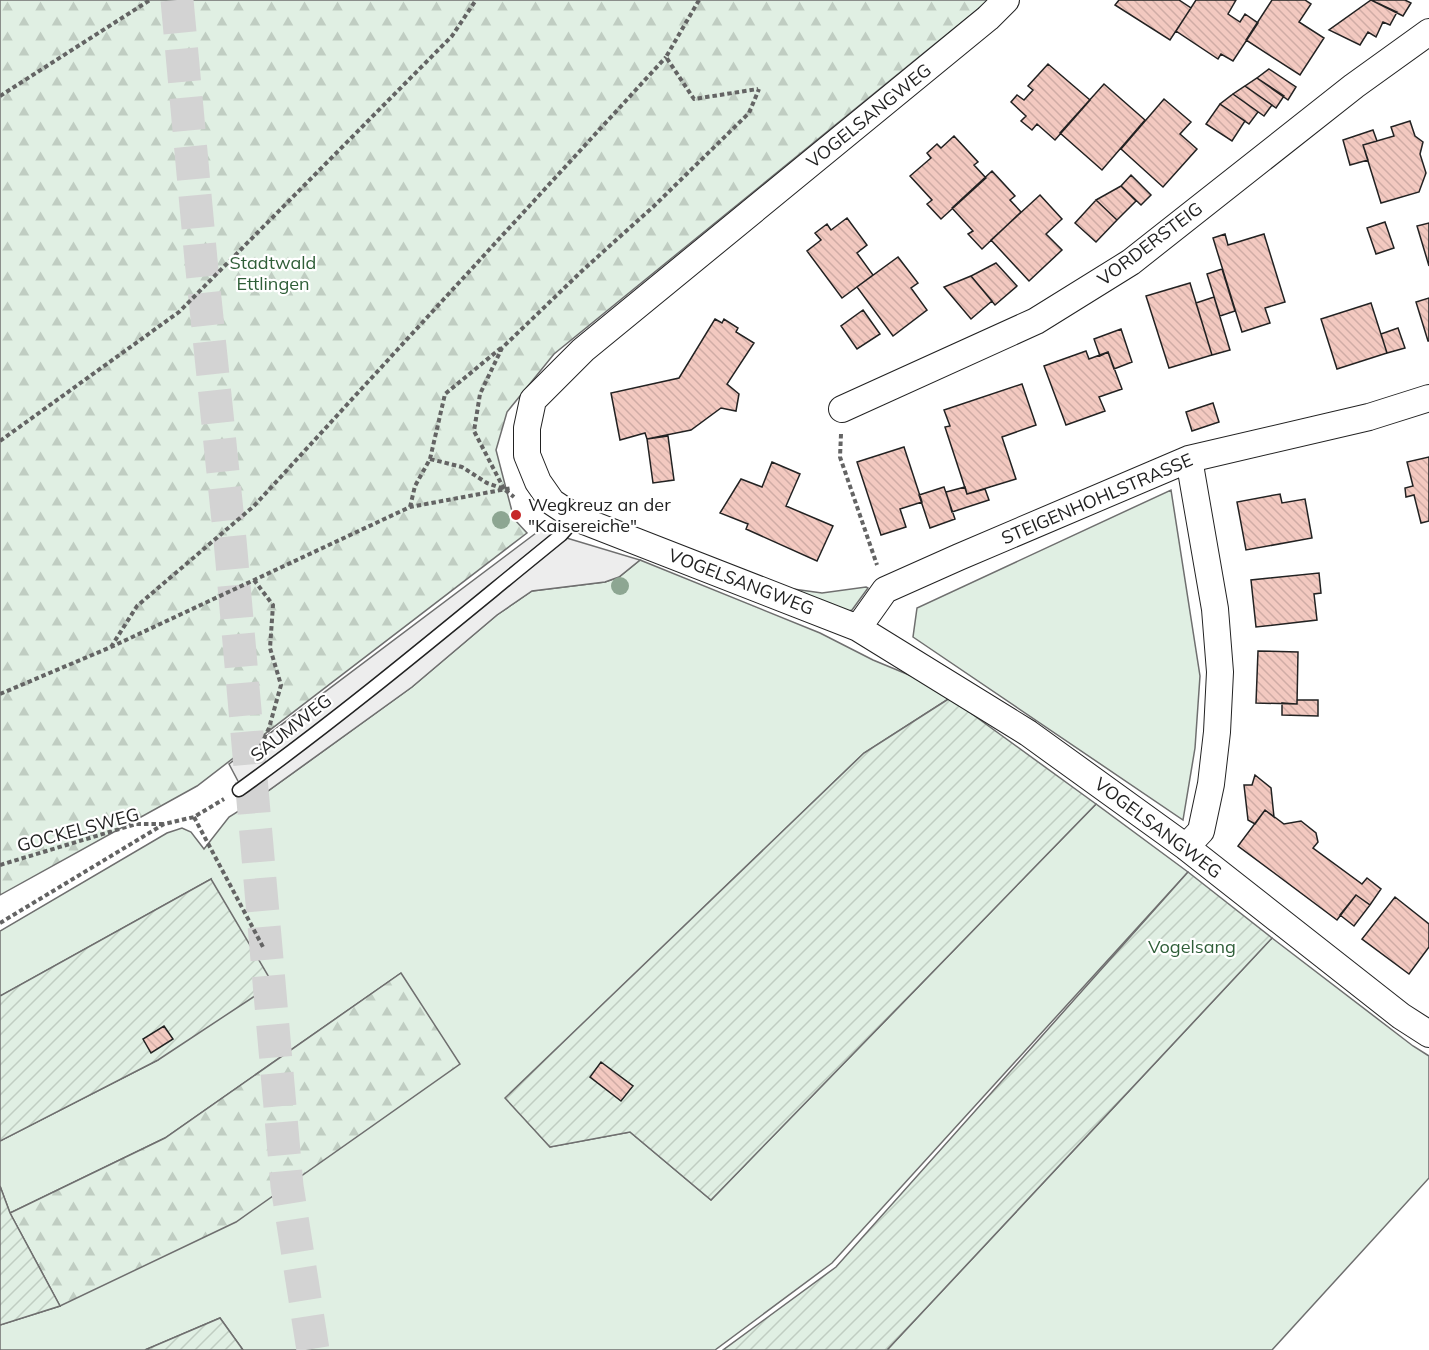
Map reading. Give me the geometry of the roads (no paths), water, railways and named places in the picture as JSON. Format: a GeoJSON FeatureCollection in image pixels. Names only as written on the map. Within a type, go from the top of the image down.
{"type":"FeatureCollection","features":[{"type":"Feature","properties":{"kind":"street","name":"VOGELSANGWEG"},"geometry":{"type":"LineString","coordinates":[[1006,0],[988,18],[583,350],[533,400],[526,428],[527,455],[538,482],[552,502],[576,519],[858,628],[1028,733],[1186,847],[1401,1016],[1429,1034]]}},
{"type":"Feature","properties":{"kind":"street","name":"VORDERSTEIG"},"geometry":{"type":"LineString","coordinates":[[842,410],[1036,321],[1131,262],[1354,86],[1429,32]]}},
{"type":"Feature","properties":{"kind":"street","name":"STEIGENHOHLSTRASSE"},"geometry":{"type":"LineString","coordinates":[[858,628],[885,590],[1189,459],[1369,417],[1429,398]]}},
{"type":"Feature","properties":{"kind":"street"},"geometry":{"type":"LineString","coordinates":[[1186,847],[1201,831],[1211,784],[1217,732],[1220,672],[1215,609],[1189,459]]}},
{"type":"Feature","properties":{"kind":"lane","name":"SAUMWEG"},"geometry":{"type":"LineString","coordinates":[[239,790],[394,670],[543,550],[576,519]]}},
{"type":"Feature","properties":{"kind":"tunnel"},"geometry":{"type":"LineString","coordinates":[[177,0],[230,540],[287,1186],[313,1350]]}},
{"type":"Feature","properties":{"kind":"place","name":"Wegkreuz an der \"Kaisereiche\""},"geometry":{"type":"Point","coordinates":[516,515]}},
{"type":"Feature","properties":{"kind":"park label","name":"Stadtwald Ettlingen"},"geometry":{"type":"Point","coordinates":[273,273]}},
{"type":"Feature","properties":{"kind":"park label","name":"Vogelsang"},"geometry":{"type":"Point","coordinates":[1192,947]}}]}
